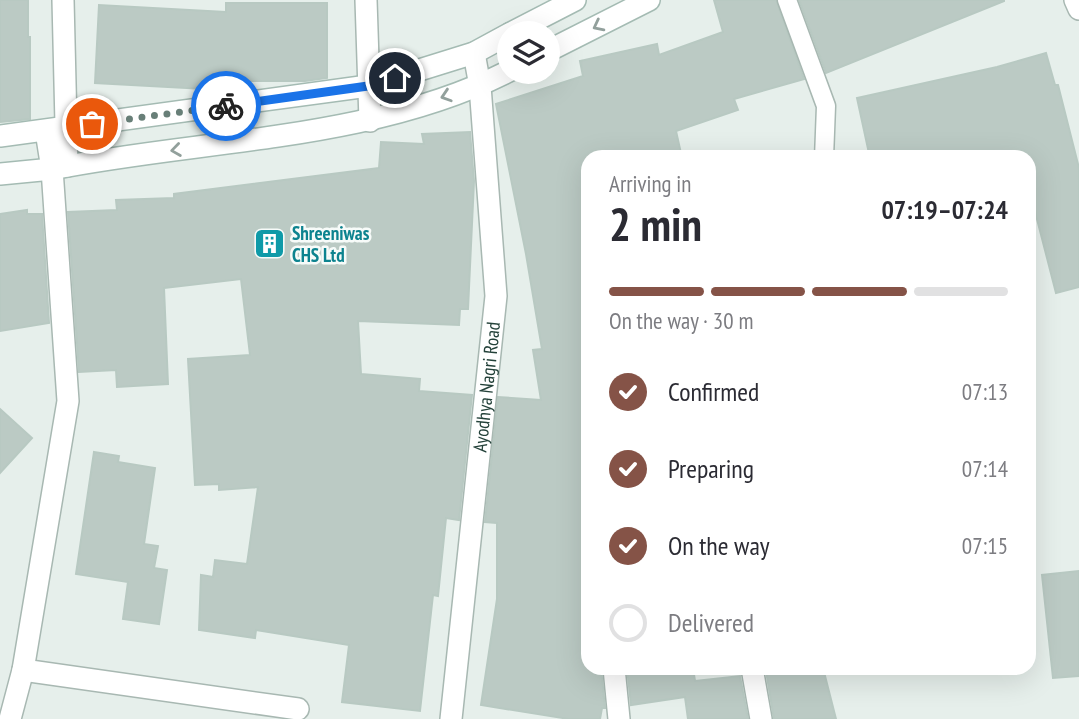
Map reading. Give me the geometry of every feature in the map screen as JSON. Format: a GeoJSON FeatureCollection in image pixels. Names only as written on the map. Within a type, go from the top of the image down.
{"type":"FeatureCollection","features":[{"type":"Feature","properties":{"kind":"street"},"geometry":{"type":"LineString","coordinates":[[9,719],[23,670],[68,401],[59,168],[55,130],[62,0]]}},
{"type":"Feature","properties":{"kind":"street"},"geometry":{"type":"LineString","coordinates":[[366,0],[370,121]]}},
{"type":"Feature","properties":{"kind":"street"},"geometry":{"type":"LineString","coordinates":[[535,21],[575,0]]}},
{"type":"Feature","properties":{"kind":"street"},"geometry":{"type":"LineString","coordinates":[[560,45],[649,0]]}},
{"type":"Feature","properties":{"kind":"street"},"geometry":{"type":"LineString","coordinates":[[1075,0],[1079,9]]}},
{"type":"Feature","properties":{"kind":"street"},"geometry":{"type":"LineString","coordinates":[[0,136],[368,86],[474,52],[497,40]]}},
{"type":"Feature","properties":{"kind":"street","name":"Ayodhya Nagri Road"},"geometry":{"type":"LineString","coordinates":[[451,719],[496,296],[480,86],[474,52]]}},
{"type":"Feature","properties":{"kind":"street"},"geometry":{"type":"LineString","coordinates":[[0,174],[59,168],[370,121],[480,86],[497,77]]}},
{"type":"Feature","properties":{"kind":"street"},"geometry":{"type":"LineString","coordinates":[[23,670],[298,709]]}},
{"type":"Feature","properties":{"kind":"street"},"geometry":{"type":"LineString","coordinates":[[615,675],[618,719]]}},
{"type":"Feature","properties":{"kind":"street"},"geometry":{"type":"LineString","coordinates":[[753,675],[761,719]]}},
{"type":"Feature","properties":{"kind":"lane"},"geometry":{"type":"LineString","coordinates":[[787,0],[825,106],[824,150]]}},
{"type":"Feature","properties":{"kind":"building"},"geometry":{"type":"Polygon","coordinates":[[[0,0],[28,0],[30,119],[0,122],[0,0]]]}},
{"type":"Feature","properties":{"kind":"building"},"geometry":{"type":"Polygon","coordinates":[[[714,0],[776,0],[804,79],[734,99],[738,110],[676,131],[680,150],[581,150],[581,675],[602,675],[605,708],[602,708],[600,719],[569,719],[481,705],[497,599],[497,523],[485,522],[498,397],[541,400],[533,350],[542,349],[496,104],[583,76],[580,61],[657,44],[659,55],[723,32],[714,0]]]}},
{"type":"Feature","properties":{"kind":"building"},"geometry":{"type":"Polygon","coordinates":[[[799,0],[1004,0],[1004,1],[826,73],[799,0]]]}},
{"type":"Feature","properties":{"kind":"building"},"geometry":{"type":"Polygon","coordinates":[[[226,3],[327,3],[327,78],[305,81],[204,81],[204,89],[95,83],[99,5],[226,12],[226,3]]]}},
{"type":"Feature","properties":{"kind":"building"},"geometry":{"type":"Polygon","coordinates":[[[1046,53],[1055,85],[1058,85],[1079,168],[1079,287],[1056,293],[1036,215],[1036,150],[868,150],[857,98],[997,67],[1046,53]]]}},
{"type":"Feature","properties":{"kind":"building"},"geometry":{"type":"Polygon","coordinates":[[[470,132],[474,181],[468,309],[460,309],[459,325],[358,321],[361,374],[420,379],[419,391],[472,395],[459,520],[446,518],[438,596],[433,595],[420,711],[342,702],[349,645],[256,630],[255,638],[199,630],[201,575],[213,577],[215,560],[247,564],[258,487],[219,490],[219,484],[195,485],[188,359],[250,355],[241,279],[164,288],[168,384],[117,387],[116,370],[79,372],[68,212],[117,210],[116,200],[174,198],[174,194],[379,168],[381,142],[424,144],[422,134],[470,132]]]}},
{"type":"Feature","properties":{"kind":"building"},"geometry":{"type":"Polygon","coordinates":[[[27,210],[27,214],[42,214],[49,323],[0,331],[0,214],[27,210]]]}},
{"type":"Feature","properties":{"kind":"building"},"geometry":{"type":"Polygon","coordinates":[[[0,409],[32,438],[0,473],[0,409]]]}},
{"type":"Feature","properties":{"kind":"building"},"geometry":{"type":"Polygon","coordinates":[[[94,452],[119,456],[118,462],[155,468],[144,544],[158,546],[154,568],[167,570],[159,624],[123,619],[128,582],[76,574],[94,452]]]}},
{"type":"Feature","properties":{"kind":"building"},"geometry":{"type":"Polygon","coordinates":[[[1079,571],[1079,676],[1053,678],[1042,575],[1079,571]]]}},
{"type":"Feature","properties":{"kind":"building"},"geometry":{"type":"Polygon","coordinates":[[[628,675],[694,675],[695,681],[740,676],[748,719],[688,719],[685,697],[631,705],[628,675]]]}},
{"type":"Feature","properties":{"kind":"building"},"geometry":{"type":"Polygon","coordinates":[[[767,675],[825,675],[836,719],[774,719],[767,675]]]}},
{"type":"Feature","properties":{"kind":"way so far"},"geometry":{"type":"LineString","coordinates":[[92,124],[226,106]]}},
{"type":"Feature","properties":{"kind":"place","name":"Shreeniwas CHS Ltd"},"geometry":{"type":"Point","coordinates":[269,244]}},
{"type":"Feature","properties":{"kind":"route"},"geometry":{"type":"LineString","coordinates":[[226,106],[368,86],[395,78]]}}]}
